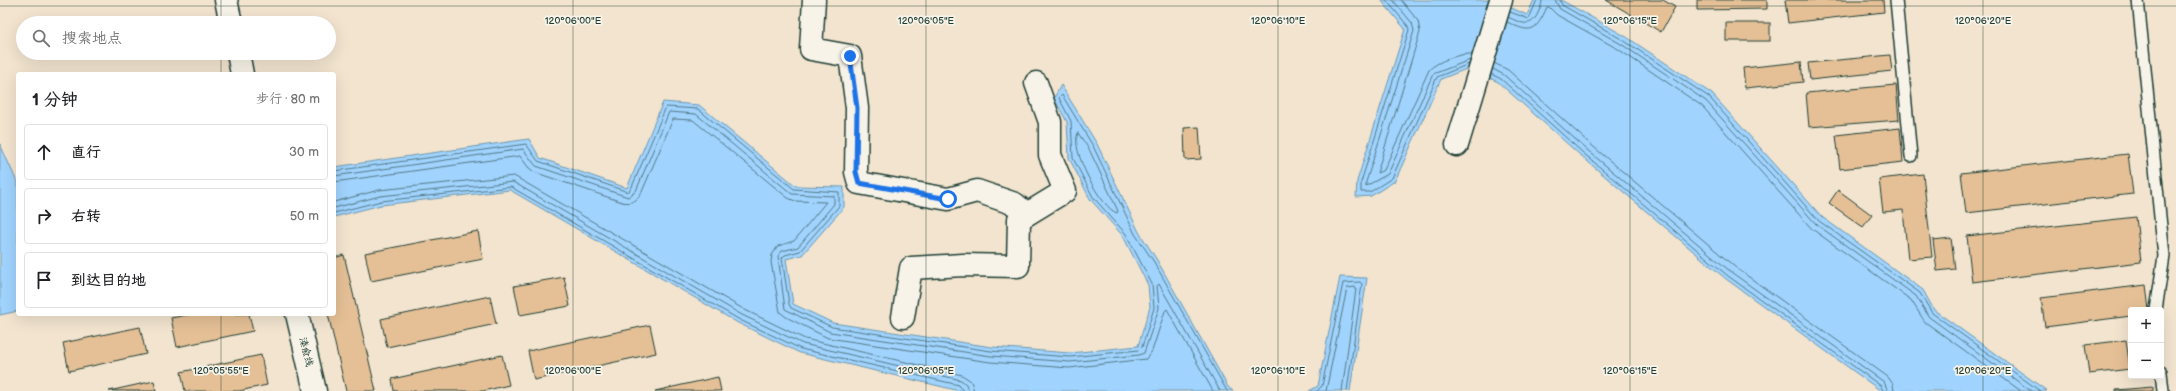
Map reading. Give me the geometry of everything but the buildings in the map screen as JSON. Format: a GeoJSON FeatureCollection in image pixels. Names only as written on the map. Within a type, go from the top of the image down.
{"type":"FeatureCollection","features":[{"type":"Feature","properties":{"kind":"street"},"geometry":{"type":"LineString","coordinates":[[226,0],[229,16]]}},
{"type":"Feature","properties":{"kind":"street"},"geometry":{"type":"LineString","coordinates":[[814,0],[811,49],[850,56],[857,108],[856,172],[859,183],[948,199],[977,191],[1015,204],[1027,214]]}},
{"type":"Feature","properties":{"kind":"street"},"geometry":{"type":"LineString","coordinates":[[1456,145],[1501,0]]}},
{"type":"Feature","properties":{"kind":"street"},"geometry":{"type":"LineString","coordinates":[[239,60],[242,72]]}},
{"type":"Feature","properties":{"kind":"street"},"geometry":{"type":"LineString","coordinates":[[903,317],[911,268],[963,265],[1018,266],[1019,219],[1065,191],[1050,155],[1050,122],[1036,83]]}},
{"type":"Feature","properties":{"kind":"street","name":"溱俞线"},"geometry":{"type":"LineString","coordinates":[[297,316],[316,391]]}},
{"type":"Feature","properties":{"kind":"lane"},"geometry":{"type":"LineString","coordinates":[[1896,0],[1911,156]]}},
{"type":"Feature","properties":{"kind":"lane"},"geometry":{"type":"LineString","coordinates":[[2138,0],[2164,256],[2156,307]]}},
{"type":"Feature","properties":{"kind":"lane"},"geometry":{"type":"LineString","coordinates":[[2162,379],[2163,391]]}},
{"type":"Feature","properties":{"kind":"water"},"geometry":{"type":"Polygon","coordinates":[[[1381,0],[1494,0],[1527,15],[1534,0],[1561,0],[1625,36],[1712,94],[1822,217],[1923,290],[1934,310],[2047,391],[1881,391],[1726,279],[1580,155],[1498,82],[1469,68],[1441,79],[1395,181],[1371,196],[1356,197],[1357,181],[1405,29],[1381,0]]]}},
{"type":"Feature","properties":{"kind":"water"},"geometry":{"type":"Polygon","coordinates":[[[1061,85],[1097,144],[1139,232],[1157,260],[1228,387],[1233,391],[960,391],[800,353],[738,323],[510,190],[381,205],[336,216],[336,167],[529,139],[540,158],[627,188],[663,102],[699,105],[796,186],[844,187],[844,207],[802,255],[786,259],[793,304],[833,323],[992,347],[1070,353],[1138,346],[1150,307],[1148,285],[1123,236],[1090,199],[1069,158],[1067,122],[1054,98],[1061,85]]]}},
{"type":"Feature","properties":{"kind":"water"},"geometry":{"type":"Polygon","coordinates":[[[0,144],[16,180],[16,311],[0,315],[0,144]]]}},
{"type":"Feature","properties":{"kind":"water"},"geometry":{"type":"Polygon","coordinates":[[[1340,277],[1367,278],[1350,391],[1309,391],[1318,386],[1340,277]]]}},
{"type":"Feature","properties":{"kind":"route"},"geometry":{"type":"LineString","coordinates":[[850,56],[857,108],[856,172],[859,183],[948,199]]}}]}
